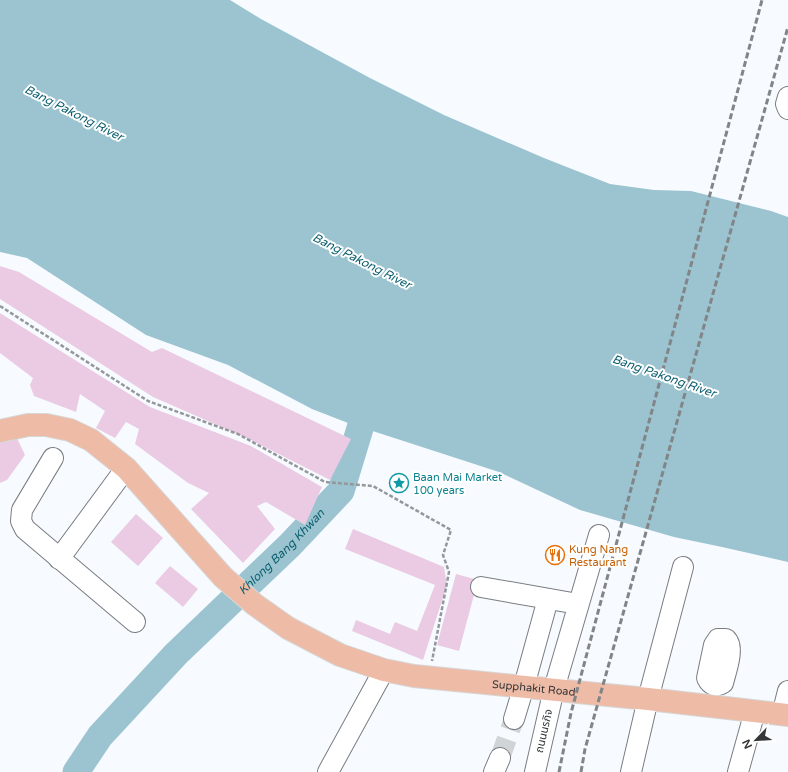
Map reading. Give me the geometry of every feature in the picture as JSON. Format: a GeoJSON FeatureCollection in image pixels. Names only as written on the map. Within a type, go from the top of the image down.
{"type":"FeatureCollection","features":[{"type":"Feature","properties":{"kind":"main road","name":"Supphakit Road"},"geometry":{"type":"LineString","coordinates":[[0,431],[28,425],[46,425],[70,430],[91,440],[126,468],[228,582],[254,604],[288,628],[340,655],[384,670],[414,676],[554,689],[785,715]]}},
{"type":"Feature","properties":{"kind":"street"},"geometry":{"type":"LineString","coordinates":[[788,98],[786,104],[788,109]]}},
{"type":"Feature","properties":{"kind":"street"},"geometry":{"type":"LineString","coordinates":[[53,458],[22,510],[20,521],[25,529],[135,622]]}},
{"type":"Feature","properties":{"kind":"street"},"geometry":{"type":"LineString","coordinates":[[59,558],[126,468]]}},
{"type":"Feature","properties":{"kind":"street","name":"ถนนนรกิจ"},"geometry":{"type":"LineString","coordinates":[[535,772],[554,689],[598,535]]}},
{"type":"Feature","properties":{"kind":"street"},"geometry":{"type":"LineString","coordinates":[[635,772],[631,772],[648,699],[683,566]]}},
{"type":"Feature","properties":{"kind":"street"},"geometry":{"type":"LineString","coordinates":[[481,587],[578,604]]}},
{"type":"Feature","properties":{"kind":"street"},"geometry":{"type":"LineString","coordinates":[[514,719],[548,599]]}},
{"type":"Feature","properties":{"kind":"street"},"geometry":{"type":"LineString","coordinates":[[328,772],[384,670]]}},
{"type":"Feature","properties":{"kind":"street"},"geometry":{"type":"LineString","coordinates":[[707,706],[714,685]]}},
{"type":"Feature","properties":{"kind":"street"},"geometry":{"type":"LineString","coordinates":[[785,715],[788,691]]}},
{"type":"Feature","properties":{"kind":"street"},"geometry":{"type":"LineString","coordinates":[[733,766],[748,711]]}},
{"type":"Feature","properties":{"kind":"path"},"geometry":{"type":"LineString","coordinates":[[0,306],[148,401],[238,434],[324,482],[372,486],[451,530],[444,555],[449,572],[429,677]]}},
{"type":"Feature","properties":{"kind":"water","name":"Bang Pakong River"},"geometry":{"type":"Polygon","coordinates":[[[0,0],[230,0],[261,19],[370,78],[444,115],[544,158],[610,184],[654,190],[691,191],[771,211],[788,217],[788,562],[674,537],[580,510],[499,472],[348,423],[312,409],[228,365],[146,335],[27,258],[0,252],[0,0]]]}},
{"type":"Feature","properties":{"kind":"building"},"geometry":{"type":"Polygon","coordinates":[[[0,266],[19,272],[152,352],[162,348],[351,439],[330,480],[249,439],[153,397],[0,299],[0,266]]]}},
{"type":"Feature","properties":{"kind":"building"},"geometry":{"type":"Polygon","coordinates":[[[0,313],[150,407],[251,446],[322,487],[305,525],[266,502],[257,506],[275,529],[243,563],[191,509],[209,493],[188,483],[135,444],[139,429],[126,422],[115,438],[96,428],[105,411],[80,394],[76,412],[34,396],[30,385],[33,378],[0,353],[0,313]]]}},
{"type":"Feature","properties":{"kind":"building"},"geometry":{"type":"Polygon","coordinates":[[[16,436],[25,455],[7,480],[0,483],[0,443],[16,436]]]}},
{"type":"Feature","properties":{"kind":"building"},"geometry":{"type":"Polygon","coordinates":[[[136,514],[163,538],[138,566],[111,542],[136,514]]]}},
{"type":"Feature","properties":{"kind":"building"},"geometry":{"type":"Polygon","coordinates":[[[353,529],[444,567],[447,585],[423,660],[352,631],[356,620],[390,634],[395,622],[417,631],[435,585],[345,549],[353,529]]]}},
{"type":"Feature","properties":{"kind":"building"},"geometry":{"type":"Polygon","coordinates":[[[170,566],[198,589],[183,607],[155,583],[170,566]]]}},
{"type":"Feature","properties":{"kind":"building"},"geometry":{"type":"Polygon","coordinates":[[[456,574],[478,580],[459,651],[437,645],[456,574]]]}},
{"type":"Feature","properties":{"kind":"waterway","name":"Khlong Bang Khwan"},"geometry":{"type":"LineString","coordinates":[[76,772],[100,736],[176,654],[290,545],[341,491],[371,392]]}},
{"type":"Feature","properties":{"kind":"tunnel"},"geometry":{"type":"LineString","coordinates":[[500,758],[514,719]]}},
{"type":"Feature","properties":{"kind":"railway"},"geometry":{"type":"LineString","coordinates":[[559,772],[571,713],[762,0]]}},
{"type":"Feature","properties":{"kind":"railway"},"geometry":{"type":"LineString","coordinates":[[581,772],[585,749],[788,27]]}},
{"type":"Feature","properties":{"kind":"place","name":"Baan Mai Market 100 years"},"geometry":{"type":"Point","coordinates":[399,483]}},
{"type":"Feature","properties":{"kind":"place","name":"Kung Nang Restaurant"},"geometry":{"type":"Point","coordinates":[555,555]}}]}
